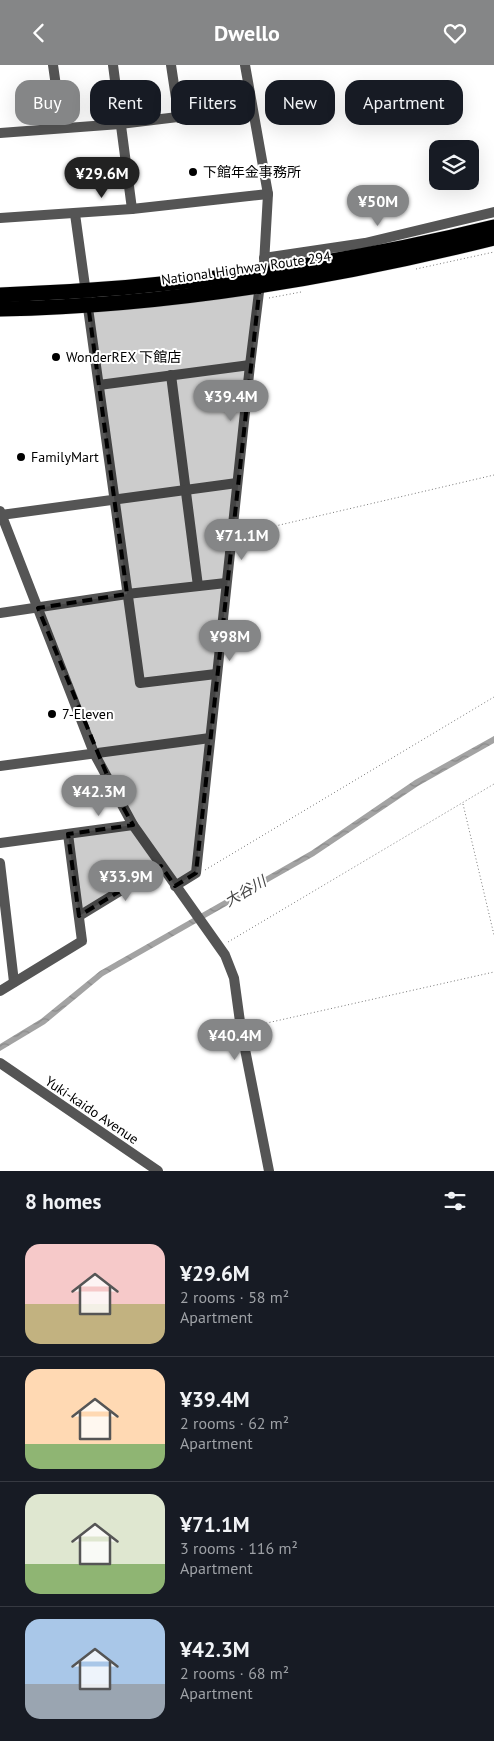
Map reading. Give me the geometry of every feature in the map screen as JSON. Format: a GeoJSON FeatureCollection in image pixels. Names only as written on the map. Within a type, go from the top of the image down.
{"type":"FeatureCollection","features":[{"type":"Feature","properties":{"kind":"highway","name":"National Highway Route 294"},"geometry":{"type":"LineString","coordinates":[[0,297],[87,298],[262,272],[381,264],[470,239],[494,227]]}},
{"type":"Feature","properties":{"kind":"highway","name":"National Highway Route 294"},"geometry":{"type":"LineString","coordinates":[[470,239],[494,238]]}},
{"type":"Feature","properties":{"kind":"street"},"geometry":{"type":"LineString","coordinates":[[53,65],[62,128]]}},
{"type":"Feature","properties":{"kind":"street"},"geometry":{"type":"LineString","coordinates":[[113,65],[115,80]]}},
{"type":"Feature","properties":{"kind":"street"},"geometry":{"type":"LineString","coordinates":[[171,65],[173,80]]}},
{"type":"Feature","properties":{"kind":"street"},"geometry":{"type":"LineString","coordinates":[[246,65],[248,80]]}},
{"type":"Feature","properties":{"kind":"street"},"geometry":{"type":"LineString","coordinates":[[178,890],[196,873],[216,674],[262,272],[268,194],[255,124]]}},
{"type":"Feature","properties":{"kind":"street"},"geometry":{"type":"LineString","coordinates":[[0,133],[106,125]]}},
{"type":"Feature","properties":{"kind":"street"},"geometry":{"type":"LineString","coordinates":[[120,125],[132,209]]}},
{"type":"Feature","properties":{"kind":"street"},"geometry":{"type":"LineString","coordinates":[[0,218],[132,209],[268,194]]}},
{"type":"Feature","properties":{"kind":"street"},"geometry":{"type":"LineString","coordinates":[[262,272],[366,243],[494,211]]}},
{"type":"Feature","properties":{"kind":"street"},"geometry":{"type":"LineString","coordinates":[[75,214],[140,683],[216,674]]}},
{"type":"Feature","properties":{"kind":"street"},"geometry":{"type":"LineString","coordinates":[[99,385],[250,365]]}},
{"type":"Feature","properties":{"kind":"street"},"geometry":{"type":"LineString","coordinates":[[171,375],[198,586]]}},
{"type":"Feature","properties":{"kind":"street"},"geometry":{"type":"LineString","coordinates":[[237,483],[1,513],[94,753],[133,825],[161,867],[218,944],[234,979],[241,1029],[269,1171]]}},
{"type":"Feature","properties":{"kind":"street"},"geometry":{"type":"LineString","coordinates":[[0,613],[127,594],[226,583]]}},
{"type":"Feature","properties":{"kind":"street"},"geometry":{"type":"LineString","coordinates":[[0,766],[210,738]]}},
{"type":"Feature","properties":{"kind":"street"},"geometry":{"type":"LineString","coordinates":[[0,843],[133,825]]}},
{"type":"Feature","properties":{"kind":"street"},"geometry":{"type":"LineString","coordinates":[[0,991],[82,941],[68,834]]}},
{"type":"Feature","properties":{"kind":"street"},"geometry":{"type":"LineString","coordinates":[[0,863],[14,982]]}},
{"type":"Feature","properties":{"kind":"street"},"geometry":{"type":"LineString","coordinates":[[79,916],[161,867]]}},
{"type":"Feature","properties":{"kind":"street","name":"Yuki-kaido Avenue"},"geometry":{"type":"LineString","coordinates":[[0,1063],[158,1171]]}},
{"type":"Feature","properties":{"kind":"path"},"geometry":{"type":"LineString","coordinates":[[232,536],[494,475]]}},
{"type":"Feature","properties":{"kind":"path"},"geometry":{"type":"LineString","coordinates":[[196,873],[214,865],[494,697]]}},
{"type":"Feature","properties":{"kind":"path"},"geometry":{"type":"LineString","coordinates":[[218,944],[239,937],[494,784]]}},
{"type":"Feature","properties":{"kind":"path"},"geometry":{"type":"LineString","coordinates":[[463,803],[494,935]]}},
{"type":"Feature","properties":{"kind":"path"},"geometry":{"type":"LineString","coordinates":[[241,1029],[494,972]]}},
{"type":"Feature","properties":{"kind":"highlighted area"},"geometry":{"type":"Polygon","coordinates":[[[260,284],[196,873],[175,886],[161,866],[79,916],[68,834],[133,825],[112,787],[38,608],[127,594],[88,304],[260,284]]]}},
{"type":"Feature","properties":{"kind":"water","name":"大谷川"},"geometry":{"type":"Polygon","coordinates":[[[494,736],[494,743],[418,786],[314,856],[103,976],[45,1024],[0,1051],[0,1044],[41,1019],[100,971],[311,851],[415,780],[494,736]]]}},
{"type":"Feature","properties":{"kind":"place","name":"下館年金事務所"},"geometry":{"type":"Point","coordinates":[193,172]}},
{"type":"Feature","properties":{"kind":"place","name":"WonderREX 下館店"},"geometry":{"type":"Point","coordinates":[56,357]}},
{"type":"Feature","properties":{"kind":"place","name":"FamilyMart"},"geometry":{"type":"Point","coordinates":[21,457]}},
{"type":"Feature","properties":{"kind":"place","name":"7-Eleven"},"geometry":{"type":"Point","coordinates":[52,714]}}]}
